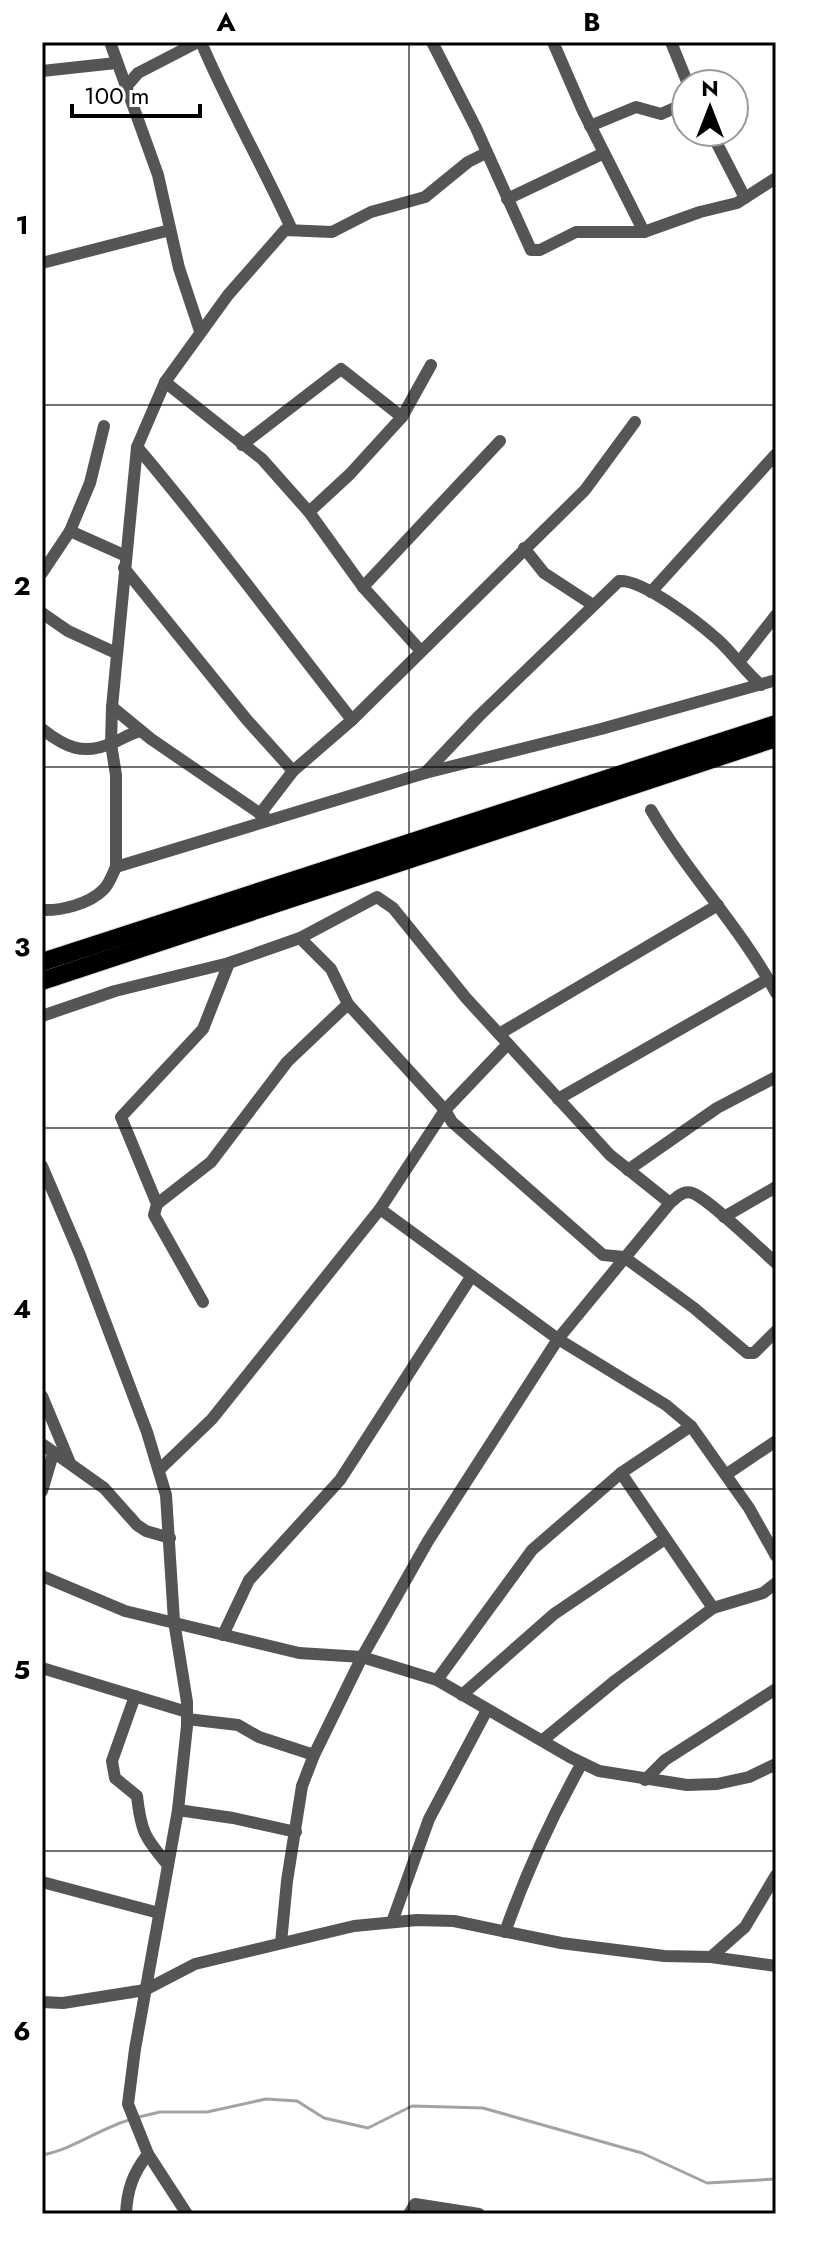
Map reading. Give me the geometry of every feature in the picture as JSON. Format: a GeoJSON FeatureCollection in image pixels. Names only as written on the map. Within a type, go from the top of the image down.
{"type":"FeatureCollection","features":[{"type":"Feature","properties":{"kind":"highway"},"geometry":{"type":"LineString","coordinates":[[42,962],[776,724]]}},
{"type":"Feature","properties":{"kind":"highway"},"geometry":{"type":"LineString","coordinates":[[42,981],[776,738]]}},
{"type":"Feature","properties":{"kind":"street"},"geometry":{"type":"LineString","coordinates":[[110,42],[158,175],[179,268],[200,331]]}},
{"type":"Feature","properties":{"kind":"street"},"geometry":{"type":"LineString","coordinates":[[125,88],[138,73],[200,42],[227,103],[292,230]]}},
{"type":"Feature","properties":{"kind":"street"},"geometry":{"type":"LineString","coordinates":[[432,42],[531,250],[535,251],[576,232],[644,232],[745,198],[776,178]]}},
{"type":"Feature","properties":{"kind":"street"},"geometry":{"type":"LineString","coordinates":[[553,42],[590,126],[644,232]]}},
{"type":"Feature","properties":{"kind":"street"},"geometry":{"type":"LineString","coordinates":[[671,42],[682,68]]}},
{"type":"Feature","properties":{"kind":"street"},"geometry":{"type":"LineString","coordinates":[[42,71],[116,63]]}},
{"type":"Feature","properties":{"kind":"street"},"geometry":{"type":"LineString","coordinates":[[590,126],[636,107],[661,114],[670,110]]}},
{"type":"Feature","properties":{"kind":"street"},"geometry":{"type":"LineString","coordinates":[[719,148],[745,198]]}},
{"type":"Feature","properties":{"kind":"street"},"geometry":{"type":"LineString","coordinates":[[42,910],[59,911],[95,897],[105,889],[116,867],[112,707],[125,562],[137,447],[165,382],[200,331],[285,230],[332,232],[371,212],[425,197],[468,162],[486,153]]}},
{"type":"Feature","properties":{"kind":"street"},"geometry":{"type":"LineString","coordinates":[[507,199],[604,153]]}},
{"type":"Feature","properties":{"kind":"street"},"geometry":{"type":"LineString","coordinates":[[42,263],[170,230]]}},
{"type":"Feature","properties":{"kind":"street"},"geometry":{"type":"LineString","coordinates":[[309,512],[350,474],[402,417],[431,365]]}},
{"type":"Feature","properties":{"kind":"street"},"geometry":{"type":"LineString","coordinates":[[242,445],[341,369],[402,417]]}},
{"type":"Feature","properties":{"kind":"street"},"geometry":{"type":"LineString","coordinates":[[165,382],[262,459],[309,512],[363,587],[420,650]]}},
{"type":"Feature","properties":{"kind":"street"},"geometry":{"type":"LineString","coordinates":[[264,817],[293,771],[352,720],[585,490],[635,422]]}},
{"type":"Feature","properties":{"kind":"street"},"geometry":{"type":"LineString","coordinates":[[42,573],[70,531],[90,483],[104,426]]}},
{"type":"Feature","properties":{"kind":"street"},"geometry":{"type":"LineString","coordinates":[[363,587],[500,441]]}},
{"type":"Feature","properties":{"kind":"street"},"geometry":{"type":"LineString","coordinates":[[137,447],[194,514],[352,720]]}},
{"type":"Feature","properties":{"kind":"street"},"geometry":{"type":"LineString","coordinates":[[651,592],[776,454]]}},
{"type":"Feature","properties":{"kind":"street"},"geometry":{"type":"LineString","coordinates":[[70,531],[125,562],[247,720],[293,771]]}},
{"type":"Feature","properties":{"kind":"street"},"geometry":{"type":"LineString","coordinates":[[524,548],[544,573],[593,605]]}},
{"type":"Feature","properties":{"kind":"street"},"geometry":{"type":"LineString","coordinates":[[425,773],[479,716],[619,581],[628,581],[651,592],[716,638],[761,685]]}},
{"type":"Feature","properties":{"kind":"street"},"geometry":{"type":"LineString","coordinates":[[42,613],[68,631],[116,653]]}},
{"type":"Feature","properties":{"kind":"street"},"geometry":{"type":"LineString","coordinates":[[740,661],[776,615]]}},
{"type":"Feature","properties":{"kind":"street"},"geometry":{"type":"LineString","coordinates":[[116,867],[264,817],[776,680]]}},
{"type":"Feature","properties":{"kind":"street"},"geometry":{"type":"LineString","coordinates":[[112,707],[141,731],[264,817]]}},
{"type":"Feature","properties":{"kind":"street"},"geometry":{"type":"LineString","coordinates":[[42,729],[72,749],[111,744],[131,732],[141,731]]}},
{"type":"Feature","properties":{"kind":"street"},"geometry":{"type":"LineString","coordinates":[[651,810],[668,840],[718,905],[776,993]]}},
{"type":"Feature","properties":{"kind":"street"},"geometry":{"type":"LineString","coordinates":[[42,1016],[115,991],[229,963],[300,938],[377,897],[393,908],[466,998],[610,1155],[670,1203]]}},
{"type":"Feature","properties":{"kind":"street"},"geometry":{"type":"LineString","coordinates":[[159,1470],[212,1419],[380,1209],[445,1110],[503,1039],[718,905]]}},
{"type":"Feature","properties":{"kind":"street"},"geometry":{"type":"LineString","coordinates":[[300,938],[331,969],[348,1004],[445,1110],[452,1122],[591,1246],[603,1255],[624,1257],[694,1308],[747,1353],[754,1353],[776,1331]]}},
{"type":"Feature","properties":{"kind":"street"},"geometry":{"type":"LineString","coordinates":[[157,1204],[121,1117],[203,1029],[229,963]]}},
{"type":"Feature","properties":{"kind":"street"},"geometry":{"type":"LineString","coordinates":[[558,1099],[768,979]]}},
{"type":"Feature","properties":{"kind":"street"},"geometry":{"type":"LineString","coordinates":[[203,1302],[154,1215],[157,1204],[211,1162],[287,1062],[348,1004]]}},
{"type":"Feature","properties":{"kind":"street"},"geometry":{"type":"LineString","coordinates":[[628,1170],[704,1116],[776,1077]]}},
{"type":"Feature","properties":{"kind":"street"},"geometry":{"type":"LineString","coordinates":[[42,1166],[80,1255],[166,1495],[174,1621],[187,1715],[178,1810],[128,2104],[148,2154],[187,2214]]}},
{"type":"Feature","properties":{"kind":"street"},"geometry":{"type":"LineString","coordinates":[[724,1217],[776,1187]]}},
{"type":"Feature","properties":{"kind":"street"},"geometry":{"type":"LineString","coordinates":[[281,1943],[302,1786],[314,1755],[362,1657],[428,1541],[558,1339],[681,1193],[692,1193],[776,1263]]}},
{"type":"Feature","properties":{"kind":"street"},"geometry":{"type":"LineString","coordinates":[[380,1209],[558,1339],[666,1405],[691,1426],[727,1474],[776,1556]]}},
{"type":"Feature","properties":{"kind":"street"},"geometry":{"type":"LineString","coordinates":[[223,1635],[249,1580],[340,1480],[471,1277]]}},
{"type":"Feature","properties":{"kind":"street"},"geometry":{"type":"LineString","coordinates":[[42,1396],[71,1464]]}},
{"type":"Feature","properties":{"kind":"street"},"geometry":{"type":"LineString","coordinates":[[437,1680],[532,1550],[621,1473],[691,1426]]}},
{"type":"Feature","properties":{"kind":"street"},"geometry":{"type":"LineString","coordinates":[[727,1474],[776,1441]]}},
{"type":"Feature","properties":{"kind":"street"},"geometry":{"type":"LineString","coordinates":[[42,1444],[110,1494],[137,1525],[170,1538]]}},
{"type":"Feature","properties":{"kind":"street"},"geometry":{"type":"LineString","coordinates":[[42,1491],[53,1454]]}},
{"type":"Feature","properties":{"kind":"street"},"geometry":{"type":"LineString","coordinates":[[621,1473],[713,1608]]}},
{"type":"Feature","properties":{"kind":"street"},"geometry":{"type":"LineString","coordinates":[[462,1695],[554,1614],[665,1539]]}},
{"type":"Feature","properties":{"kind":"street"},"geometry":{"type":"LineString","coordinates":[[42,1576],[117,1608],[314,1656],[362,1657],[437,1680],[599,1771],[687,1785],[717,1784],[749,1777],[776,1764]]}},
{"type":"Feature","properties":{"kind":"street"},"geometry":{"type":"LineString","coordinates":[[543,1740],[616,1680],[713,1608],[763,1593],[776,1583]]}},
{"type":"Feature","properties":{"kind":"street"},"geometry":{"type":"LineString","coordinates":[[42,1668],[187,1715],[238,1725],[259,1737],[314,1755]]}},
{"type":"Feature","properties":{"kind":"street"},"geometry":{"type":"LineString","coordinates":[[645,1780],[665,1760],[776,1689]]}},
{"type":"Feature","properties":{"kind":"street"},"geometry":{"type":"LineString","coordinates":[[135,1696],[112,1761],[115,1778],[137,1796],[140,1826],[147,1840],[168,1865]]}},
{"type":"Feature","properties":{"kind":"street"},"geometry":{"type":"LineString","coordinates":[[392,1922],[429,1819],[487,1710]]}},
{"type":"Feature","properties":{"kind":"street"},"geometry":{"type":"LineString","coordinates":[[505,1932],[522,1883],[582,1763]]}},
{"type":"Feature","properties":{"kind":"street"},"geometry":{"type":"LineString","coordinates":[[178,1810],[296,1832]]}},
{"type":"Feature","properties":{"kind":"street"},"geometry":{"type":"LineString","coordinates":[[711,1957],[745,1927],[776,1875]]}},
{"type":"Feature","properties":{"kind":"street"},"geometry":{"type":"LineString","coordinates":[[42,1882],[159,1913]]}},
{"type":"Feature","properties":{"kind":"street"},"geometry":{"type":"LineString","coordinates":[[42,2002],[63,2003],[145,1990],[195,1964],[354,1926],[392,1922],[454,1921],[561,1943],[776,1966]]}},
{"type":"Feature","properties":{"kind":"street"},"geometry":{"type":"LineString","coordinates":[[126,2214],[127,2192],[137,2168],[148,2154]]}},
{"type":"Feature","properties":{"kind":"street"},"geometry":{"type":"LineString","coordinates":[[409,2214],[415,2204],[479,2214]]}},
{"type":"Feature","properties":{"kind":"waterway"},"geometry":{"type":"LineString","coordinates":[[139,2117],[160,2112],[207,2112],[266,2099],[297,2101],[324,2118],[368,2128],[412,2106],[483,2108],[642,2153],[707,2183],[776,2179]]}},
{"type":"Feature","properties":{"kind":"waterway"},"geometry":{"type":"LineString","coordinates":[[42,2155],[132,2119]]}}]}
